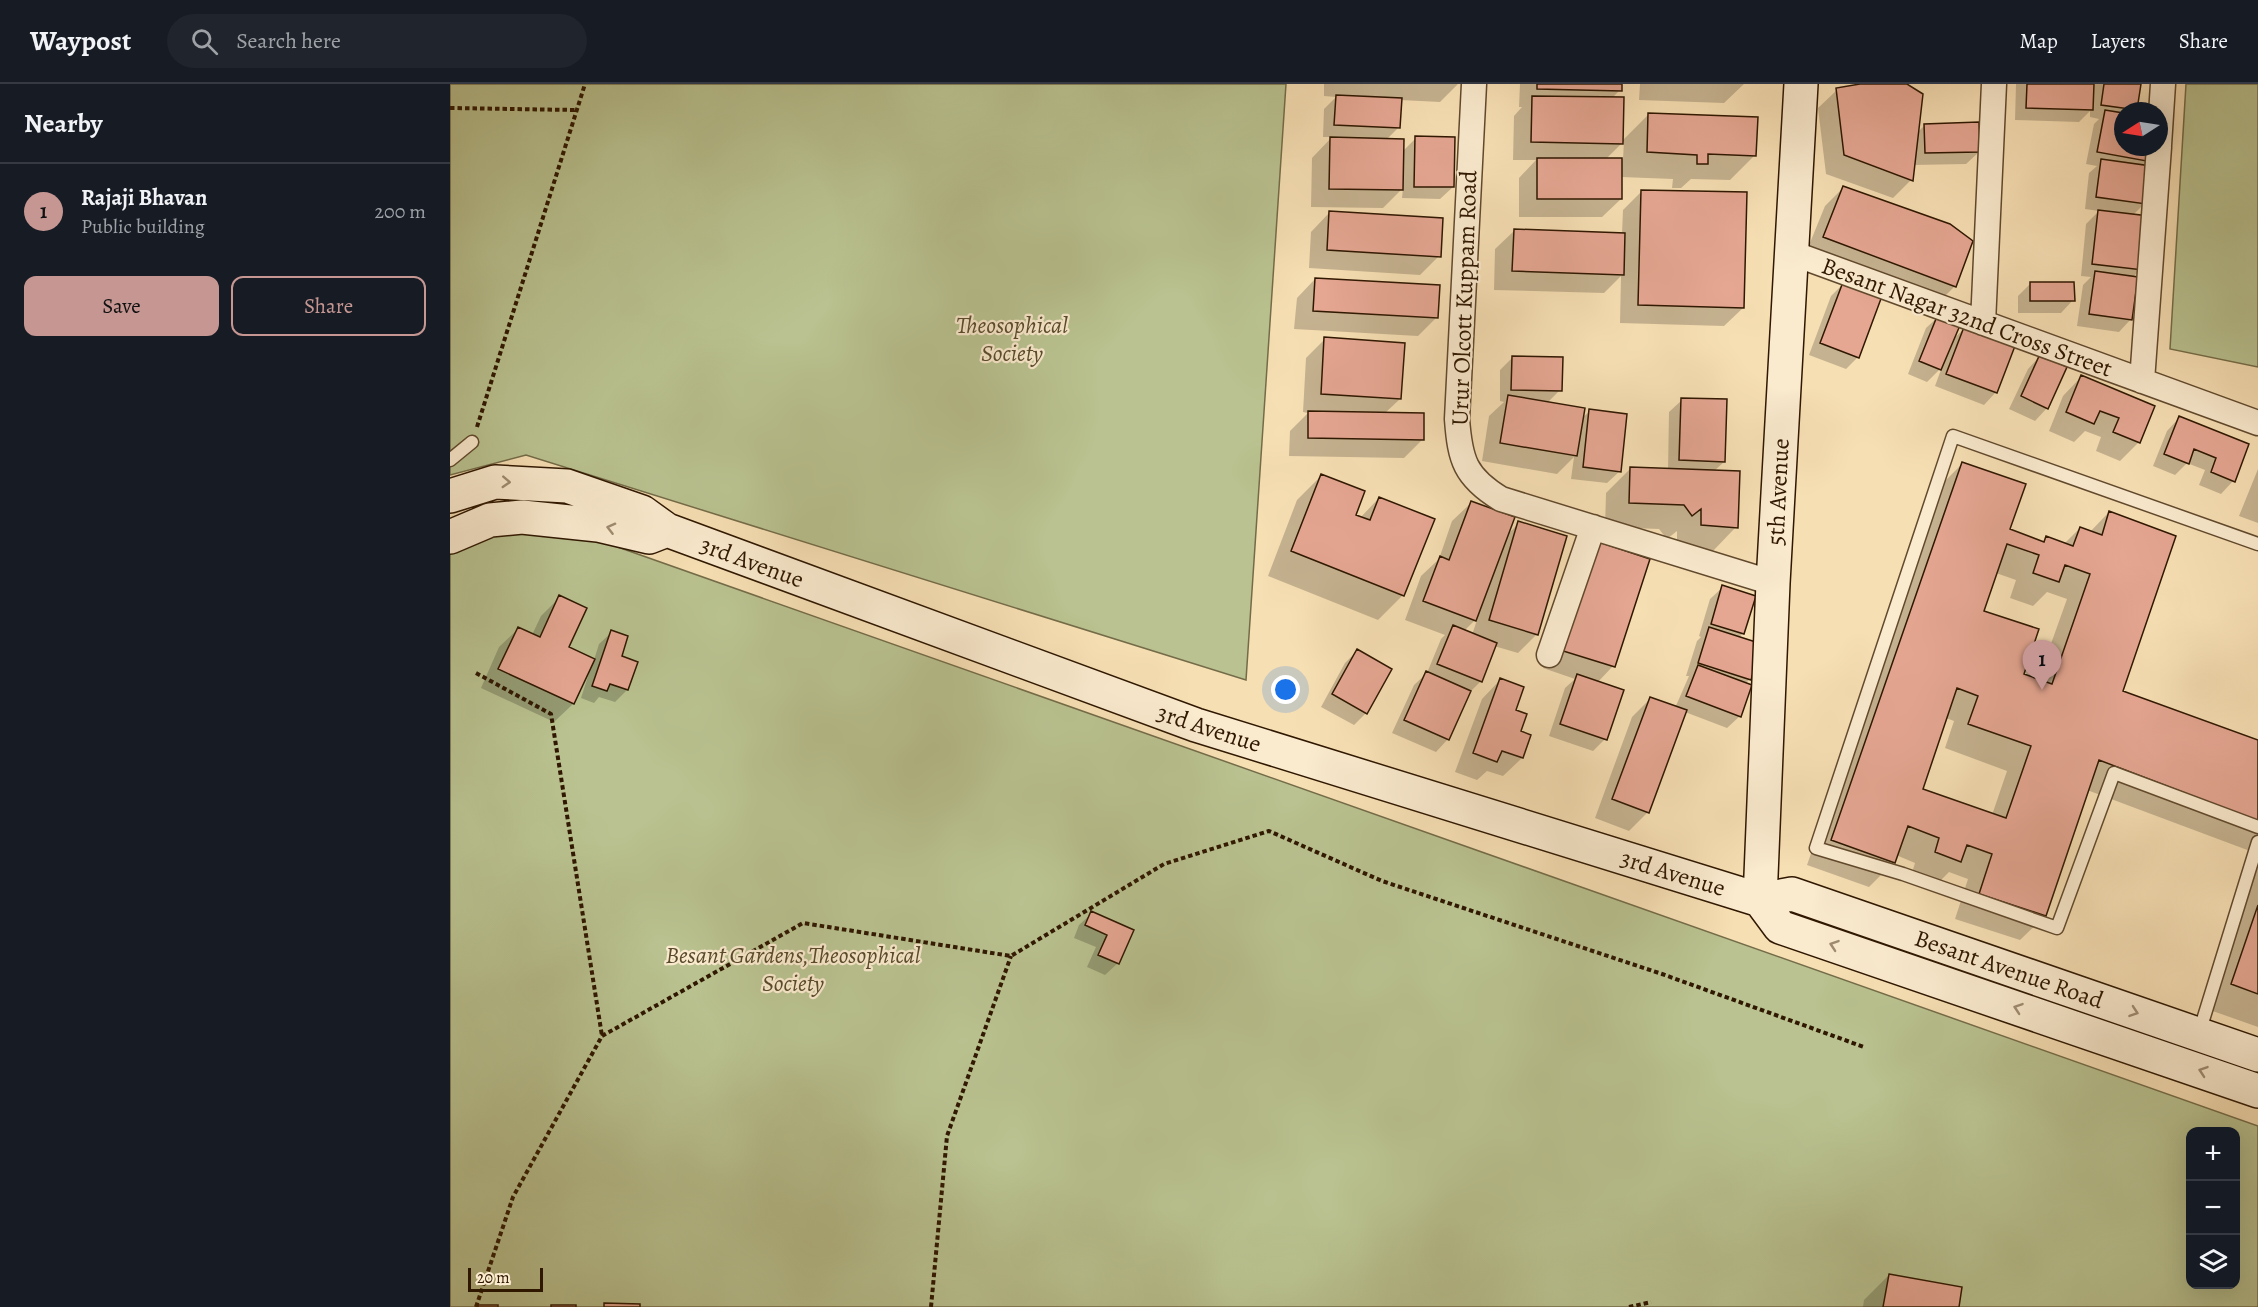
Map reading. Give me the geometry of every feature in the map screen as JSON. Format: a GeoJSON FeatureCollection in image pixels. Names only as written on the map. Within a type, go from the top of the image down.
{"type":"FeatureCollection","features":[{"type":"Feature","properties":{"kind":"main road","name":"5th Avenue"},"geometry":{"type":"LineString","coordinates":[[1760,900],[1773,583],[1801,84]]}},
{"type":"Feature","properties":{"kind":"main road"},"geometry":{"type":"LineString","coordinates":[[450,496],[495,482],[567,486],[642,512],[667,530]]}},
{"type":"Feature","properties":{"kind":"main road"},"geometry":{"type":"LineString","coordinates":[[450,537],[490,520],[522,517],[598,525],[649,537],[667,530]]}},
{"type":"Feature","properties":{"kind":"main road","name":"3rd Avenue"},"geometry":{"type":"LineString","coordinates":[[667,530],[1196,725],[1760,900]]}},
{"type":"Feature","properties":{"kind":"main road","name":"Besant Avenue Road"},"geometry":{"type":"LineString","coordinates":[[1760,900],[1792,894],[2258,1055]]}},
{"type":"Feature","properties":{"kind":"main road"},"geometry":{"type":"LineString","coordinates":[[1760,900],[1780,927],[2258,1090]]}},
{"type":"Feature","properties":{"kind":"street","name":"Urur Olcott Kuppam Road"},"geometry":{"type":"LineString","coordinates":[[1474,84],[1457,419],[1462,459],[1470,476],[1501,499],[1773,583]]}},
{"type":"Feature","properties":{"kind":"street"},"geometry":{"type":"LineString","coordinates":[[1983,323],[1994,84]]}},
{"type":"Feature","properties":{"kind":"street","name":"Besant Nagar 32nd Cross Street"},"geometry":{"type":"LineString","coordinates":[[2162,102],[2163,84]]}},
{"type":"Feature","properties":{"kind":"street","name":"Besant Nagar 32nd Cross Street"},"geometry":{"type":"LineString","coordinates":[[2142,381],[2158,156]]}},
{"type":"Feature","properties":{"kind":"street","name":"Besant Nagar 32nd Cross Street"},"geometry":{"type":"LineString","coordinates":[[1792,253],[2258,423]]}},
{"type":"Feature","properties":{"kind":"street"},"geometry":{"type":"LineString","coordinates":[[1549,655],[1593,527]]}},
{"type":"Feature","properties":{"kind":"lane"},"geometry":{"type":"LineString","coordinates":[[2258,544],[1953,436],[1816,848],[1903,874],[2057,928],[2114,773],[2258,827]]}},
{"type":"Feature","properties":{"kind":"lane"},"geometry":{"type":"LineString","coordinates":[[450,460],[472,442]]}},
{"type":"Feature","properties":{"kind":"lane"},"geometry":{"type":"LineString","coordinates":[[2199,1034],[2258,842]]}},
{"type":"Feature","properties":{"kind":"path"},"geometry":{"type":"LineString","coordinates":[[472,442],[585,84]]}},
{"type":"Feature","properties":{"kind":"path"},"geometry":{"type":"LineString","coordinates":[[450,108],[575,110]]}},
{"type":"Feature","properties":{"kind":"path"},"geometry":{"type":"LineString","coordinates":[[476,673],[551,714],[602,1036]]}},
{"type":"Feature","properties":{"kind":"path"},"geometry":{"type":"LineString","coordinates":[[932,1307],[947,1136],[1011,956],[1164,864],[1269,831],[1382,881],[1662,974],[1864,1047]]}},
{"type":"Feature","properties":{"kind":"path"},"geometry":{"type":"LineString","coordinates":[[476,1307],[513,1197],[602,1036],[803,922],[1011,956]]}},
{"type":"Feature","properties":{"kind":"path"},"geometry":{"type":"LineString","coordinates":[[1629,1307],[1651,1302]]}},
{"type":"Feature","properties":{"kind":"green space","name":"Theosophical Society"},"geometry":{"type":"Polygon","coordinates":[[[450,84],[1286,84],[1246,680],[526,455],[450,475],[450,84]]]}},
{"type":"Feature","properties":{"kind":"green space"},"geometry":{"type":"Polygon","coordinates":[[[2186,84],[2258,84],[2258,367],[2170,349],[2186,84]]]}},
{"type":"Feature","properties":{"kind":"green space","name":"Besant Gardens,Theosophical Society"},"geometry":{"type":"Polygon","coordinates":[[[527,515],[2258,1126],[2258,1307],[450,1307],[450,531],[527,515]]]}},
{"type":"Feature","properties":{"kind":"building"},"geometry":{"type":"Polygon","coordinates":[[[1537,84],[1622,84],[1622,91],[1537,89],[1537,84]]]}},
{"type":"Feature","properties":{"kind":"building"},"geometry":{"type":"Polygon","coordinates":[[[1860,84],[1907,84],[1923,94],[1913,181],[1844,155],[1836,88],[1860,84]]]}},
{"type":"Feature","properties":{"kind":"building"},"geometry":{"type":"Polygon","coordinates":[[[2027,84],[2094,84],[2093,110],[2026,108],[2027,84]]]}},
{"type":"Feature","properties":{"kind":"building"},"geometry":{"type":"Polygon","coordinates":[[[2104,84],[2141,84],[2138,102],[2114,102],[2114,107],[2101,105],[2104,84]]]}},
{"type":"Feature","properties":{"kind":"building"},"geometry":{"type":"Polygon","coordinates":[[[1336,95],[1402,98],[1400,128],[1334,125],[1336,95]]]}},
{"type":"Feature","properties":{"kind":"building"},"geometry":{"type":"Polygon","coordinates":[[[1532,96],[1624,97],[1623,144],[1531,142],[1532,96]]]}},
{"type":"Feature","properties":{"kind":"building"},"geometry":{"type":"Polygon","coordinates":[[[2105,110],[2114,112],[2114,155],[2097,152],[2105,110]]]}},
{"type":"Feature","properties":{"kind":"building"},"geometry":{"type":"Polygon","coordinates":[[[1648,113],[1758,117],[1756,156],[1708,154],[1708,164],[1697,164],[1697,155],[1647,152],[1648,113]]]}},
{"type":"Feature","properties":{"kind":"building"},"geometry":{"type":"Polygon","coordinates":[[[1979,122],[1980,152],[1925,153],[1924,124],[1979,122]]]}},
{"type":"Feature","properties":{"kind":"building"},"geometry":{"type":"Polygon","coordinates":[[[1415,136],[1455,137],[1454,187],[1414,187],[1415,136]]]}},
{"type":"Feature","properties":{"kind":"building"},"geometry":{"type":"Polygon","coordinates":[[[1330,137],[1404,139],[1403,190],[1329,189],[1330,137]]]}},
{"type":"Feature","properties":{"kind":"building"},"geometry":{"type":"Polygon","coordinates":[[[2119,156],[2153,156],[2152,162],[2119,156]]]}},
{"type":"Feature","properties":{"kind":"building"},"geometry":{"type":"Polygon","coordinates":[[[1537,158],[1622,158],[1622,199],[1537,199],[1537,158]]]}},
{"type":"Feature","properties":{"kind":"building"},"geometry":{"type":"Polygon","coordinates":[[[2101,159],[2151,166],[2146,204],[2096,197],[2101,159]]]}},
{"type":"Feature","properties":{"kind":"building"},"geometry":{"type":"Polygon","coordinates":[[[1843,186],[1950,224],[1973,241],[1956,287],[1823,237],[1843,186]]]}},
{"type":"Feature","properties":{"kind":"building"},"geometry":{"type":"Polygon","coordinates":[[[1641,190],[1747,192],[1744,308],[1638,305],[1641,190]]]}},
{"type":"Feature","properties":{"kind":"building"},"geometry":{"type":"Polygon","coordinates":[[[2098,210],[2149,216],[2143,270],[2092,264],[2098,210]]]}},
{"type":"Feature","properties":{"kind":"building"},"geometry":{"type":"Polygon","coordinates":[[[1329,211],[1443,218],[1441,257],[1327,250],[1329,211]]]}},
{"type":"Feature","properties":{"kind":"building"},"geometry":{"type":"Polygon","coordinates":[[[1514,229],[1625,233],[1624,275],[1512,271],[1514,229]]]}},
{"type":"Feature","properties":{"kind":"building"},"geometry":{"type":"Polygon","coordinates":[[[2095,271],[2138,277],[2132,320],[2089,314],[2095,271]]]}},
{"type":"Feature","properties":{"kind":"building"},"geometry":{"type":"Polygon","coordinates":[[[1315,278],[1440,285],[1438,318],[1313,311],[1315,278]]]}},
{"type":"Feature","properties":{"kind":"building"},"geometry":{"type":"Polygon","coordinates":[[[1843,282],[1882,296],[1859,358],[1820,343],[1843,282]]]}},
{"type":"Feature","properties":{"kind":"building"},"geometry":{"type":"Polygon","coordinates":[[[2030,282],[2074,282],[2075,301],[2030,301],[2030,282]]]}},
{"type":"Feature","properties":{"kind":"building"},"geometry":{"type":"Polygon","coordinates":[[[1938,314],[1961,323],[1941,370],[1919,361],[1938,314]]]}},
{"type":"Feature","properties":{"kind":"building"},"geometry":{"type":"Polygon","coordinates":[[[1964,327],[2015,346],[1997,393],[1946,374],[1964,327]]]}},
{"type":"Feature","properties":{"kind":"building"},"geometry":{"type":"Polygon","coordinates":[[[1324,337],[1405,343],[1401,399],[1321,394],[1324,337]]]}},
{"type":"Feature","properties":{"kind":"building"},"geometry":{"type":"Polygon","coordinates":[[[2040,354],[2067,367],[2048,409],[2021,396],[2040,354]]]}},
{"type":"Feature","properties":{"kind":"building"},"geometry":{"type":"Polygon","coordinates":[[[1512,356],[1563,357],[1562,391],[1511,390],[1512,356]]]}},
{"type":"Feature","properties":{"kind":"building"},"geometry":{"type":"Polygon","coordinates":[[[2081,375],[2155,406],[2140,443],[2113,432],[2119,418],[2100,411],[2094,424],[2066,412],[2081,375]]]}},
{"type":"Feature","properties":{"kind":"building"},"geometry":{"type":"Polygon","coordinates":[[[1508,395],[1585,408],[1577,456],[1500,443],[1508,395]]]}},
{"type":"Feature","properties":{"kind":"building"},"geometry":{"type":"Polygon","coordinates":[[[1681,398],[1727,399],[1725,462],[1679,460],[1681,398]]]}},
{"type":"Feature","properties":{"kind":"building"},"geometry":{"type":"Polygon","coordinates":[[[1589,409],[1627,414],[1621,472],[1583,467],[1589,409]]]}},
{"type":"Feature","properties":{"kind":"building"},"geometry":{"type":"Polygon","coordinates":[[[1308,411],[1424,413],[1424,440],[1308,438],[1308,411]]]}},
{"type":"Feature","properties":{"kind":"building"},"geometry":{"type":"Polygon","coordinates":[[[2179,416],[2249,444],[2235,482],[2211,472],[2216,458],[2194,449],[2189,464],[2164,454],[2179,416]]]}},
{"type":"Feature","properties":{"kind":"building"},"geometry":{"type":"Polygon","coordinates":[[[1962,462],[2026,484],[2010,529],[2044,542],[2046,536],[2073,546],[2080,527],[2102,535],[2109,511],[2176,536],[2123,691],[2258,740],[2258,821],[2099,760],[2046,916],[1979,894],[1992,854],[1967,845],[1961,862],[1935,852],[1939,838],[1908,826],[1895,863],[1831,840],[1962,462]],[[2007,544],[1984,611],[2039,629],[2024,674],[2052,684],[2090,574],[2065,565],[2059,582],[2033,573],[2039,555],[2007,544]],[[1957,688],[1923,789],[2006,818],[2031,746],[1968,724],[1978,696],[1957,688]]]}},
{"type":"Feature","properties":{"kind":"building"},"geometry":{"type":"Polygon","coordinates":[[[1630,467],[1740,471],[1738,528],[1701,525],[1701,509],[1692,516],[1684,505],[1629,503],[1630,467]]]}},
{"type":"Feature","properties":{"kind":"building"},"geometry":{"type":"Polygon","coordinates":[[[1321,474],[1365,491],[1356,515],[1370,520],[1379,497],[1435,519],[1404,596],[1291,551],[1321,474]]]}},
{"type":"Feature","properties":{"kind":"building"},"geometry":{"type":"Polygon","coordinates":[[[1471,501],[1515,517],[1476,621],[1423,601],[1440,556],[1449,560],[1471,501]]]}},
{"type":"Feature","properties":{"kind":"building"},"geometry":{"type":"Polygon","coordinates":[[[1518,521],[1567,536],[1538,635],[1489,620],[1518,521]]]}},
{"type":"Feature","properties":{"kind":"building"},"geometry":{"type":"Polygon","coordinates":[[[1596,541],[1650,559],[1615,667],[1560,650],[1596,541]]]}},
{"type":"Feature","properties":{"kind":"building"},"geometry":{"type":"Polygon","coordinates":[[[1722,585],[1756,596],[1744,634],[1711,624],[1722,585]]]}},
{"type":"Feature","properties":{"kind":"building"},"geometry":{"type":"Polygon","coordinates":[[[559,595],[587,608],[569,647],[595,659],[574,704],[498,669],[518,627],[540,637],[559,595]]]}},
{"type":"Feature","properties":{"kind":"building"},"geometry":{"type":"Polygon","coordinates":[[[1453,625],[1497,643],[1482,682],[1437,664],[1453,625]]]}},
{"type":"Feature","properties":{"kind":"building"},"geometry":{"type":"Polygon","coordinates":[[[1709,627],[1762,644],[1751,680],[1698,663],[1709,627]]]}},
{"type":"Feature","properties":{"kind":"building"},"geometry":{"type":"Polygon","coordinates":[[[611,630],[628,636],[622,656],[638,662],[628,690],[610,684],[607,691],[592,686],[611,630]]]}},
{"type":"Feature","properties":{"kind":"building"},"geometry":{"type":"Polygon","coordinates":[[[1357,649],[1392,669],[1367,714],[1332,694],[1357,649]]]}},
{"type":"Feature","properties":{"kind":"building"},"geometry":{"type":"Polygon","coordinates":[[[1698,665],[1752,685],[1741,717],[1686,696],[1698,665]]]}},
{"type":"Feature","properties":{"kind":"building"},"geometry":{"type":"Polygon","coordinates":[[[1426,671],[1471,691],[1449,740],[1404,720],[1426,671]]]}},
{"type":"Feature","properties":{"kind":"building"},"geometry":{"type":"Polygon","coordinates":[[[1577,674],[1624,690],[1607,740],[1560,724],[1577,674]]]}},
{"type":"Feature","properties":{"kind":"building"},"geometry":{"type":"Polygon","coordinates":[[[1500,678],[1524,687],[1516,710],[1527,714],[1521,731],[1531,735],[1523,758],[1502,751],[1497,762],[1473,753],[1500,678]]]}},
{"type":"Feature","properties":{"kind":"building"},"geometry":{"type":"Polygon","coordinates":[[[1650,697],[1687,710],[1649,813],[1612,799],[1650,697]]]}},
{"type":"Feature","properties":{"kind":"building"},"geometry":{"type":"Polygon","coordinates":[[[2258,905],[2258,994],[2231,984],[2258,905]]]}},
{"type":"Feature","properties":{"kind":"building"},"geometry":{"type":"Polygon","coordinates":[[[1091,911],[1134,930],[1119,964],[1098,955],[1107,935],[1085,925],[1091,911]]]}},
{"type":"Feature","properties":{"kind":"building"},"geometry":{"type":"Polygon","coordinates":[[[1889,1274],[1962,1287],[1959,1307],[1883,1307],[1889,1274]]]}},
{"type":"Feature","properties":{"kind":"building"},"geometry":{"type":"Polygon","coordinates":[[[604,1303],[640,1304],[640,1307],[604,1307],[604,1303]]]}},
{"type":"Feature","properties":{"kind":"building"},"geometry":{"type":"Polygon","coordinates":[[[478,1305],[498,1305],[498,1307],[478,1307],[478,1305]]]}},
{"type":"Feature","properties":{"kind":"building"},"geometry":{"type":"Polygon","coordinates":[[[551,1305],[576,1305],[576,1307],[551,1307],[551,1305]]]}},
{"type":"Feature","properties":{"kind":"place","name":"Rajaji Bhavan"},"geometry":{"type":"Point","coordinates":[2042,690]}}]}
